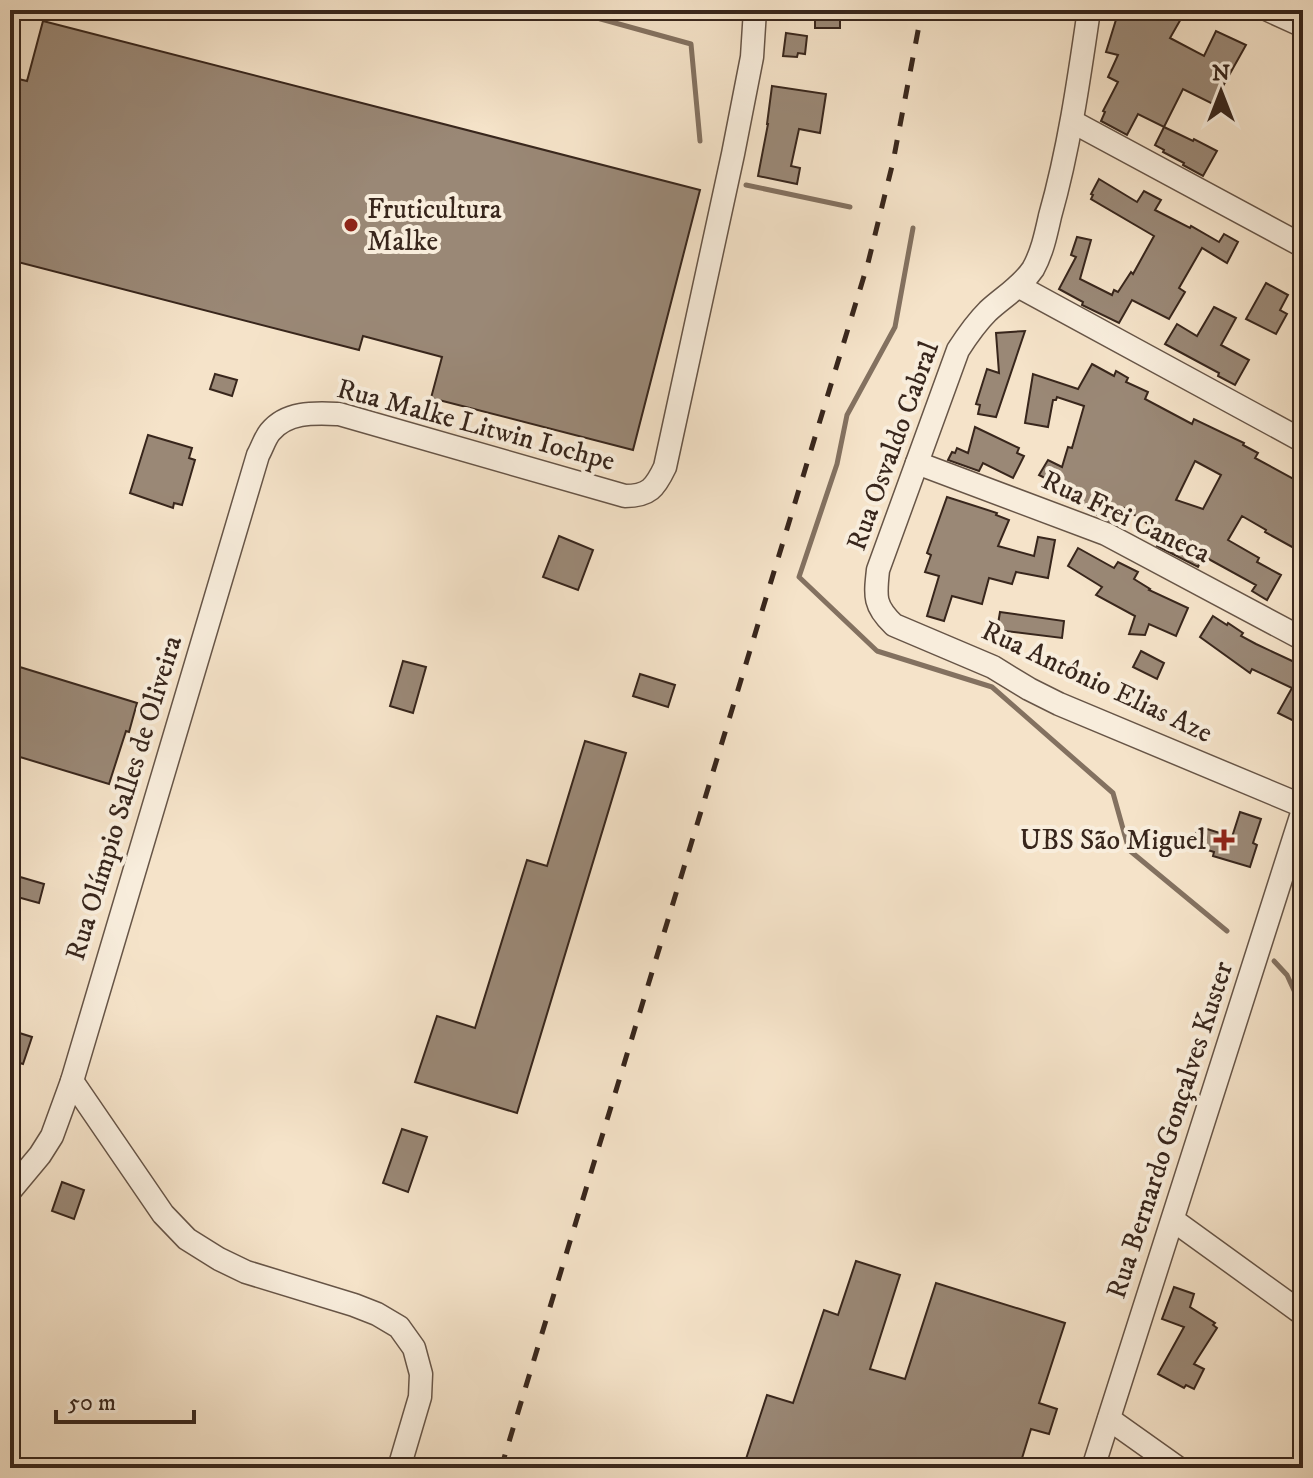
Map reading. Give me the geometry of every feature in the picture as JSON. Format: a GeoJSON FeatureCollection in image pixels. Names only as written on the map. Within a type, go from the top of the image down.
{"type":"FeatureCollection","features":[{"type":"Feature","properties":{"kind":"street","name":"Rua Malke Litwin Iochpe"},"geometry":{"type":"LineString","coordinates":[[287,419],[308,412],[339,414],[625,496],[638,496],[649,491],[665,467],[733,154],[752,57],[755,10]]}},
{"type":"Feature","properties":{"kind":"street","name":"Rua Osvaldo Cabral"},"geometry":{"type":"LineString","coordinates":[[876,601],[878,570],[958,350],[989,311],[1018,286],[1040,255],[1073,122],[1089,10]]}},
{"type":"Feature","properties":{"kind":"street"},"geometry":{"type":"LineString","coordinates":[[1268,10],[1302,26],[1302,10]]}},
{"type":"Feature","properties":{"kind":"street"},"geometry":{"type":"LineString","coordinates":[[1073,122],[1303,246]]}},
{"type":"Feature","properties":{"kind":"street"},"geometry":{"type":"LineString","coordinates":[[1018,286],[1303,441]]}},
{"type":"Feature","properties":{"kind":"street","name":"Rua Olímpio Salles de Oliveira"},"geometry":{"type":"LineString","coordinates":[[10,1191],[52,1136],[72,1081],[258,455],[271,431],[287,419]]}},
{"type":"Feature","properties":{"kind":"street","name":"Rua Frei Caneca"},"geometry":{"type":"LineString","coordinates":[[917,463],[1106,534],[1303,639]]}},
{"type":"Feature","properties":{"kind":"street","name":"Rua Antônio Elias Aze"},"geometry":{"type":"LineString","coordinates":[[876,601],[894,625],[993,667],[1059,704],[1303,808]]}},
{"type":"Feature","properties":{"kind":"street","name":"Rua Bernardo Gonçalves Kuster"},"geometry":{"type":"LineString","coordinates":[[1093,1468],[1303,808]]}},
{"type":"Feature","properties":{"kind":"street"},"geometry":{"type":"LineString","coordinates":[[72,1081],[163,1214],[187,1239],[246,1272],[377,1314],[399,1327],[414,1348],[421,1374],[420,1397],[399,1468]]}},
{"type":"Feature","properties":{"kind":"street"},"geometry":{"type":"LineString","coordinates":[[1173,1220],[1303,1314]]}},
{"type":"Feature","properties":{"kind":"street"},"geometry":{"type":"LineString","coordinates":[[1109,1419],[1178,1468]]}},
{"type":"Feature","properties":{"kind":"building"},"geometry":{"type":"Polygon","coordinates":[[[815,10],[840,10],[840,28],[815,28],[815,10]]]}},
{"type":"Feature","properties":{"kind":"building"},"geometry":{"type":"Polygon","coordinates":[[[1119,10],[1186,10],[1170,38],[1204,56],[1216,31],[1246,45],[1213,104],[1183,89],[1164,127],[1138,114],[1127,135],[1101,121],[1118,82],[1108,77],[1118,55],[1106,52],[1119,10]]]}},
{"type":"Feature","properties":{"kind":"building","name":"Fruticultura Malke"},"geometry":{"type":"Polygon","coordinates":[[[43,21],[700,190],[633,450],[431,398],[442,357],[363,336],[359,350],[10,260],[10,77],[27,81],[43,21]]]}},
{"type":"Feature","properties":{"kind":"building"},"geometry":{"type":"Polygon","coordinates":[[[786,33],[807,36],[805,54],[783,56],[786,33]]]}},
{"type":"Feature","properties":{"kind":"building"},"geometry":{"type":"Polygon","coordinates":[[[772,86],[826,94],[820,133],[799,129],[791,166],[800,168],[797,184],[758,176],[772,86]]]}},
{"type":"Feature","properties":{"kind":"building"},"geometry":{"type":"Polygon","coordinates":[[[1164,127],[1217,151],[1203,176],[1155,145],[1164,127]]]}},
{"type":"Feature","properties":{"kind":"building"},"geometry":{"type":"Polygon","coordinates":[[[1099,179],[1137,202],[1144,191],[1161,200],[1155,210],[1219,242],[1224,234],[1238,242],[1227,263],[1202,248],[1179,288],[1185,292],[1169,319],[1132,300],[1119,323],[1082,305],[1083,302],[1059,289],[1076,257],[1071,255],[1077,237],[1091,240],[1080,279],[1112,295],[1114,290],[1118,292],[1131,272],[1133,274],[1154,236],[1091,199],[1099,179]]]}},
{"type":"Feature","properties":{"kind":"building"},"geometry":{"type":"Polygon","coordinates":[[[1266,283],[1288,295],[1280,310],[1287,314],[1276,334],[1246,319],[1266,283]]]}},
{"type":"Feature","properties":{"kind":"building"},"geometry":{"type":"Polygon","coordinates":[[[1214,307],[1236,318],[1221,345],[1249,360],[1235,385],[1165,344],[1177,324],[1197,336],[1214,307]]]}},
{"type":"Feature","properties":{"kind":"building"},"geometry":{"type":"Polygon","coordinates":[[[1025,331],[996,417],[978,414],[980,405],[976,404],[987,369],[999,373],[996,333],[1025,331]]]}},
{"type":"Feature","properties":{"kind":"building"},"geometry":{"type":"Polygon","coordinates":[[[1092,364],[1114,376],[1116,371],[1128,378],[1126,382],[1148,392],[1145,399],[1192,424],[1194,419],[1244,443],[1258,453],[1255,458],[1303,484],[1303,553],[1242,516],[1228,540],[1281,575],[1267,600],[1252,591],[1256,585],[1205,557],[1198,567],[1157,546],[1163,534],[1124,508],[1114,523],[1039,475],[1048,460],[1062,467],[1068,447],[1072,448],[1084,406],[1057,397],[1053,400],[1048,427],[1025,423],[1033,374],[1078,389],[1092,364]],[[1195,461],[1176,500],[1203,509],[1221,475],[1195,461]]]}},
{"type":"Feature","properties":{"kind":"building"},"geometry":{"type":"Polygon","coordinates":[[[215,374],[237,380],[232,396],[210,389],[215,374]]]}},
{"type":"Feature","properties":{"kind":"building"},"geometry":{"type":"Polygon","coordinates":[[[975,427],[1019,448],[1017,453],[1024,456],[1013,478],[983,463],[979,471],[948,460],[957,448],[968,453],[975,427]]]}},
{"type":"Feature","properties":{"kind":"building"},"geometry":{"type":"Polygon","coordinates":[[[148,435],[192,448],[189,458],[195,460],[182,505],[174,503],[173,508],[130,493],[148,435]]]}},
{"type":"Feature","properties":{"kind":"building"},"geometry":{"type":"Polygon","coordinates":[[[947,497],[1009,520],[998,546],[1034,556],[1038,537],[1055,540],[1048,578],[1016,572],[1012,584],[989,578],[982,604],[952,596],[944,621],[927,616],[939,576],[925,572],[931,555],[927,553],[947,497]]]}},
{"type":"Feature","properties":{"kind":"building"},"geometry":{"type":"Polygon","coordinates":[[[559,536],[593,550],[578,590],[543,577],[559,536]]]}},
{"type":"Feature","properties":{"kind":"building"},"geometry":{"type":"Polygon","coordinates":[[[1078,548],[1114,568],[1118,562],[1138,572],[1134,579],[1149,590],[1188,608],[1176,636],[1149,624],[1145,635],[1129,634],[1135,616],[1096,595],[1102,587],[1068,566],[1078,548]]]}},
{"type":"Feature","properties":{"kind":"building"},"geometry":{"type":"Polygon","coordinates":[[[1000,612],[1064,621],[1062,638],[997,630],[1000,612]]]}},
{"type":"Feature","properties":{"kind":"building"},"geometry":{"type":"Polygon","coordinates":[[[1213,616],[1243,633],[1241,636],[1303,666],[1303,705],[1294,721],[1278,713],[1292,688],[1252,669],[1250,673],[1200,637],[1213,616]]]}},
{"type":"Feature","properties":{"kind":"building"},"geometry":{"type":"Polygon","coordinates":[[[1141,651],[1164,663],[1157,679],[1133,667],[1141,651]]]}},
{"type":"Feature","properties":{"kind":"building"},"geometry":{"type":"Polygon","coordinates":[[[403,661],[426,667],[413,713],[390,706],[403,661]]]}},
{"type":"Feature","properties":{"kind":"building"},"geometry":{"type":"Polygon","coordinates":[[[10,664],[137,703],[109,784],[10,754],[10,664]]]}},
{"type":"Feature","properties":{"kind":"building"},"geometry":{"type":"Polygon","coordinates":[[[640,674],[675,685],[668,707],[633,696],[640,674]]]}},
{"type":"Feature","properties":{"kind":"building"},"geometry":{"type":"Polygon","coordinates":[[[585,741],[626,753],[517,1113],[415,1082],[437,1016],[475,1028],[527,860],[547,866],[585,741]]]}},
{"type":"Feature","properties":{"kind":"building","name":"UBS São Miguel"},"geometry":{"type":"Polygon","coordinates":[[[1240,812],[1261,819],[1253,843],[1257,845],[1250,867],[1213,856],[1214,852],[1192,845],[1198,826],[1232,837],[1240,812]]]}},
{"type":"Feature","properties":{"kind":"building"},"geometry":{"type":"Polygon","coordinates":[[[10,874],[44,884],[39,903],[10,895],[10,874]]]}},
{"type":"Feature","properties":{"kind":"building"},"geometry":{"type":"Polygon","coordinates":[[[10,1030],[32,1037],[23,1064],[10,1060],[10,1030]]]}},
{"type":"Feature","properties":{"kind":"building"},"geometry":{"type":"Polygon","coordinates":[[[402,1129],[427,1137],[408,1192],[383,1183],[402,1129]]]}},
{"type":"Feature","properties":{"kind":"building"},"geometry":{"type":"Polygon","coordinates":[[[62,1182],[84,1190],[74,1219],[52,1211],[62,1182]]]}},
{"type":"Feature","properties":{"kind":"building"},"geometry":{"type":"Polygon","coordinates":[[[856,1261],[900,1275],[870,1369],[905,1379],[936,1283],[1065,1323],[1039,1403],[1057,1409],[1049,1434],[1031,1429],[1019,1468],[754,1468],[744,1465],[767,1395],[793,1403],[824,1310],[838,1315],[856,1261]]]}},
{"type":"Feature","properties":{"kind":"building"},"geometry":{"type":"Polygon","coordinates":[[[1174,1287],[1194,1294],[1190,1307],[1215,1323],[1213,1325],[1217,1328],[1194,1364],[1204,1369],[1194,1389],[1186,1385],[1184,1388],[1158,1374],[1184,1327],[1162,1319],[1174,1287]]]}},
{"type":"Feature","properties":{"kind":"waterway"},"geometry":{"type":"LineString","coordinates":[[585,10],[590,16],[691,44],[700,141]]}},
{"type":"Feature","properties":{"kind":"waterway"},"geometry":{"type":"LineString","coordinates":[[746,185],[850,207]]}},
{"type":"Feature","properties":{"kind":"waterway"},"geometry":{"type":"LineString","coordinates":[[913,228],[895,327],[847,415],[837,464],[799,577],[877,651],[992,687],[1113,793],[1129,850],[1227,931]]}},
{"type":"Feature","properties":{"kind":"waterway"},"geometry":{"type":"LineString","coordinates":[[1274,961],[1287,975],[1303,1010]]}},
{"type":"Feature","properties":{"kind":"railway"},"geometry":{"type":"LineString","coordinates":[[501,1468],[868,263],[893,162],[922,10]]}},
{"type":"Feature","properties":{"kind":"place","name":"Fruticultura Malke"},"geometry":{"type":"Point","coordinates":[351,225]}},
{"type":"Feature","properties":{"kind":"place","name":"UBS São Miguel"},"geometry":{"type":"Point","coordinates":[1224,840]}}]}
